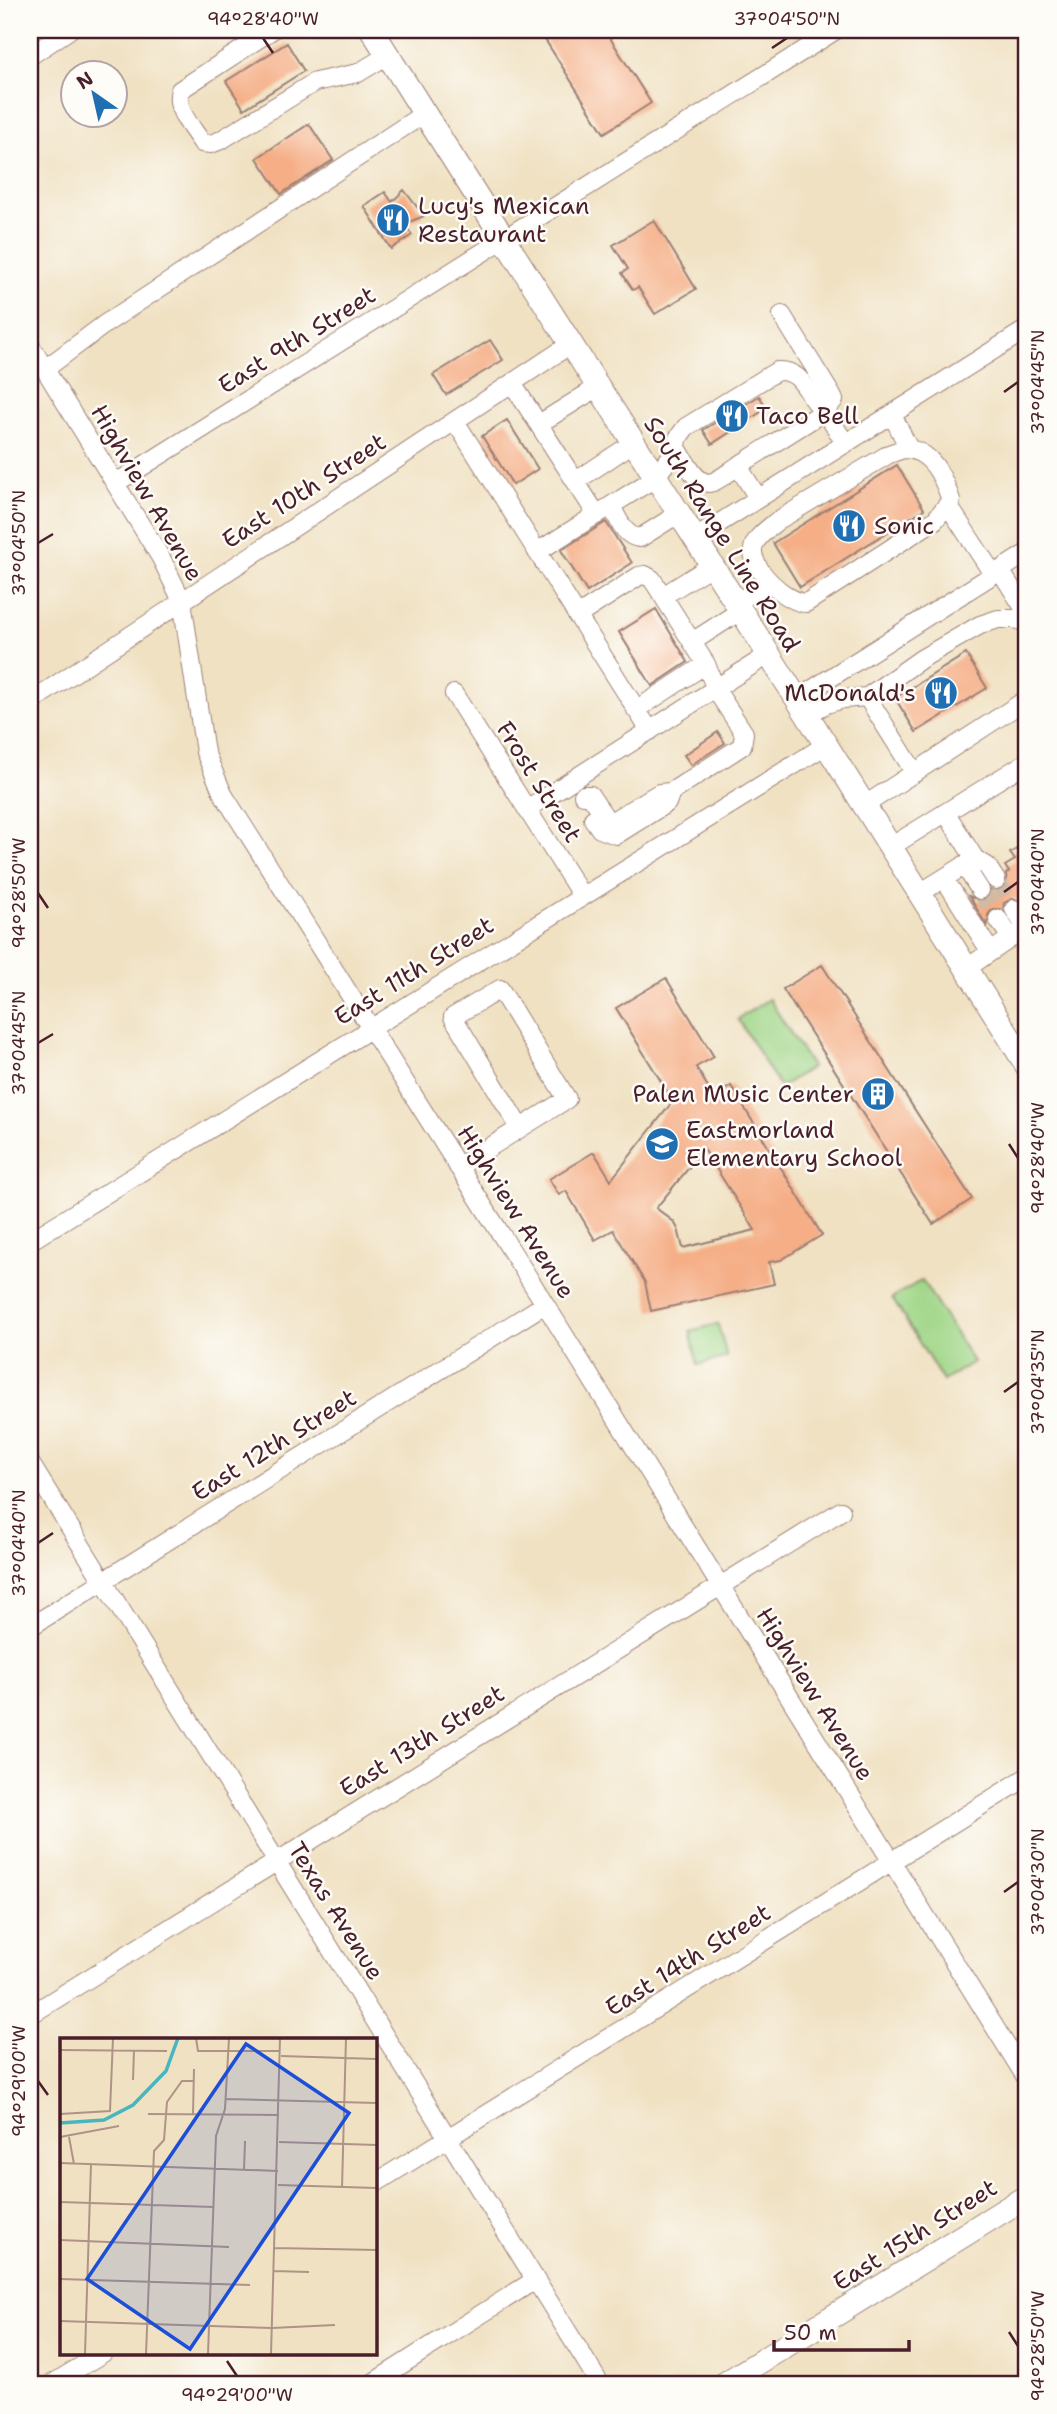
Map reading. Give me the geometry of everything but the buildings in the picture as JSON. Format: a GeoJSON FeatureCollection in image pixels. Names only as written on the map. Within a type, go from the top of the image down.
{"type":"FeatureCollection","features":[{"type":"Feature","properties":{"kind":"main road","name":"South Range Line Road"},"geometry":{"type":"LineString","coordinates":[[372,30],[711,566],[892,846],[1027,1066]]}},
{"type":"Feature","properties":{"kind":"main road","name":"East 15th Street"},"geometry":{"type":"LineString","coordinates":[[724,2384],[1027,2196]]}},
{"type":"Feature","properties":{"kind":"street"},"geometry":{"type":"LineString","coordinates":[[31,52],[69,30]]}},
{"type":"Feature","properties":{"kind":"street"},"geometry":{"type":"LineString","coordinates":[[272,30],[180,90],[177,99],[202,142],[211,144],[230,135],[315,82],[358,72],[388,55]]}},
{"type":"Feature","properties":{"kind":"street"},"geometry":{"type":"LineString","coordinates":[[504,239],[836,30]]}},
{"type":"Feature","properties":{"kind":"street"},"geometry":{"type":"LineString","coordinates":[[1021,30],[1027,39]]}},
{"type":"Feature","properties":{"kind":"street"},"geometry":{"type":"LineString","coordinates":[[45,369],[146,296],[425,113]]}},
{"type":"Feature","properties":{"kind":"street","name":"East 9th Street"},"geometry":{"type":"LineString","coordinates":[[116,483],[504,239]]}},
{"type":"Feature","properties":{"kind":"street"},"geometry":{"type":"LineString","coordinates":[[677,448],[698,480],[704,483],[713,482],[825,411],[834,400],[782,315]]}},
{"type":"Feature","properties":{"kind":"street"},"geometry":{"type":"LineString","coordinates":[[694,539],[1027,329]]}},
{"type":"Feature","properties":{"kind":"street","name":"East 10th Street"},"geometry":{"type":"LineString","coordinates":[[30,702],[571,344]]}},
{"type":"Feature","properties":{"kind":"street","name":"Highview Avenue"},"geometry":{"type":"LineString","coordinates":[[30,345],[161,558],[182,601],[205,752],[223,794],[545,1304],[1027,2079]]}},
{"type":"Feature","properties":{"kind":"street"},"geometry":{"type":"LineString","coordinates":[[537,552],[655,478],[677,448],[678,438],[686,427],[777,371],[788,370],[800,378],[845,443]]}},
{"type":"Feature","properties":{"kind":"street"},"geometry":{"type":"LineString","coordinates":[[513,383],[576,481],[629,536],[640,538],[678,513]]}},
{"type":"Feature","properties":{"kind":"street"},"geometry":{"type":"LineString","coordinates":[[539,424],[598,387]]}},
{"type":"Feature","properties":{"kind":"street"},"geometry":{"type":"LineString","coordinates":[[892,414],[909,449]]}},
{"type":"Feature","properties":{"kind":"street"},"geometry":{"type":"LineString","coordinates":[[455,421],[650,731]]}},
{"type":"Feature","properties":{"kind":"street"},"geometry":{"type":"LineString","coordinates":[[576,481],[633,443]]}},
{"type":"Feature","properties":{"kind":"street"},"geometry":{"type":"LineString","coordinates":[[909,449],[925,454],[944,480],[951,500],[935,520],[806,603],[799,603],[769,583],[752,553],[754,544],[777,521],[888,454],[909,449]]}},
{"type":"Feature","properties":{"kind":"street"},"geometry":{"type":"LineString","coordinates":[[738,466],[758,498]]}},
{"type":"Feature","properties":{"kind":"street"},"geometry":{"type":"LineString","coordinates":[[790,478],[807,503]]}},
{"type":"Feature","properties":{"kind":"street"},"geometry":{"type":"LineString","coordinates":[[948,505],[1027,613]]}},
{"type":"Feature","properties":{"kind":"street"},"geometry":{"type":"LineString","coordinates":[[802,707],[1027,553]]}},
{"type":"Feature","properties":{"kind":"street"},"geometry":{"type":"LineString","coordinates":[[663,596],[711,566]]}},
{"type":"Feature","properties":{"kind":"street"},"geometry":{"type":"LineString","coordinates":[[573,779],[583,795],[590,794],[607,820],[614,820],[659,793],[671,792],[743,746],[744,733],[716,690],[706,664],[652,579],[645,575],[639,576],[577,616]]}},
{"type":"Feature","properties":{"kind":"street"},"geometry":{"type":"LineString","coordinates":[[692,642],[769,583]]}},
{"type":"Feature","properties":{"kind":"street"},"geometry":{"type":"LineString","coordinates":[[802,707],[867,696],[921,659],[980,625],[998,619],[1027,622]]}},
{"type":"Feature","properties":{"kind":"street"},"geometry":{"type":"LineString","coordinates":[[527,808],[768,655]]}},
{"type":"Feature","properties":{"kind":"street"},"geometry":{"type":"LineString","coordinates":[[636,710],[706,664]]}},
{"type":"Feature","properties":{"kind":"street","name":"Frost Street"},"geometry":{"type":"LineString","coordinates":[[454,694],[582,896]]}},
{"type":"Feature","properties":{"kind":"street"},"geometry":{"type":"LineString","coordinates":[[867,696],[915,774]]}},
{"type":"Feature","properties":{"kind":"street"},"geometry":{"type":"LineString","coordinates":[[865,805],[1027,699]]}},
{"type":"Feature","properties":{"kind":"street","name":"East 11th Street"},"geometry":{"type":"LineString","coordinates":[[30,1241],[826,745]]}},
{"type":"Feature","properties":{"kind":"street"},"geometry":{"type":"LineString","coordinates":[[892,846],[1027,762]]}},
{"type":"Feature","properties":{"kind":"street"},"geometry":{"type":"LineString","coordinates":[[946,813],[980,890]]}},
{"type":"Feature","properties":{"kind":"street"},"geometry":{"type":"LineString","coordinates":[[920,893],[969,862],[986,866],[996,880]]}},
{"type":"Feature","properties":{"kind":"street"},"geometry":{"type":"LineString","coordinates":[[944,878],[990,951]]}},
{"type":"Feature","properties":{"kind":"street"},"geometry":{"type":"LineString","coordinates":[[967,968],[1026,928],[1014,909]]}},
{"type":"Feature","properties":{"kind":"street"},"geometry":{"type":"LineString","coordinates":[[998,919],[1011,938]]}},
{"type":"Feature","properties":{"kind":"street"},"geometry":{"type":"LineString","coordinates":[[458,1167],[567,1099],[500,989],[453,1017],[520,1128]]}},
{"type":"Feature","properties":{"kind":"street","name":"East 12th Street"},"geometry":{"type":"LineString","coordinates":[[30,1627],[545,1304]]}},
{"type":"Feature","properties":{"kind":"street","name":"Texas Avenue"},"geometry":{"type":"LineString","coordinates":[[30,1463],[600,2384]]}},
{"type":"Feature","properties":{"kind":"street","name":"East 13th Street"},"geometry":{"type":"LineString","coordinates":[[30,2015],[841,1511]]}},
{"type":"Feature","properties":{"kind":"street","name":"East 14th Street"},"geometry":{"type":"LineString","coordinates":[[376,2183],[1027,1777]]}},
{"type":"Feature","properties":{"kind":"street"},"geometry":{"type":"LineString","coordinates":[[371,2384],[535,2280]]}},
{"type":"Feature","properties":{"kind":"street"},"geometry":{"type":"LineString","coordinates":[[52,2384],[101,2354]]}},
{"type":"Feature","properties":{"kind":"green space"},"geometry":{"type":"Polygon","coordinates":[[[769,999],[812,1067],[780,1087],[738,1019],[769,999]]]}},
{"type":"Feature","properties":{"kind":"green space"},"geometry":{"type":"Polygon","coordinates":[[[922,1280],[973,1362],[943,1381],[892,1298],[922,1280]]]}},
{"type":"Feature","properties":{"kind":"green space"},"geometry":{"type":"Polygon","coordinates":[[[718,1324],[727,1357],[698,1365],[690,1331],[718,1324]]]}},
{"type":"Feature","properties":{"kind":"tunnel"},"geometry":{"type":"LineString","coordinates":[[996,880],[1014,909]]}},
{"type":"Feature","properties":{"kind":"tunnel"},"geometry":{"type":"LineString","coordinates":[[980,890],[998,919]]}},
{"type":"Feature","properties":{"kind":"place","name":"Lucy's Mexican Restaurant"},"geometry":{"type":"Point","coordinates":[393,220]}},
{"type":"Feature","properties":{"kind":"place","name":"Taco Bell"},"geometry":{"type":"Point","coordinates":[732,416]}},
{"type":"Feature","properties":{"kind":"place","name":"Sonic"},"geometry":{"type":"Point","coordinates":[849,526]}},
{"type":"Feature","properties":{"kind":"place","name":"McDonald's"},"geometry":{"type":"Point","coordinates":[941,693]}},
{"type":"Feature","properties":{"kind":"place","name":"Palen Music Center"},"geometry":{"type":"Point","coordinates":[878,1094]}},
{"type":"Feature","properties":{"kind":"place","name":"Eastmorland Elementary School"},"geometry":{"type":"Point","coordinates":[662,1144]}}]}
